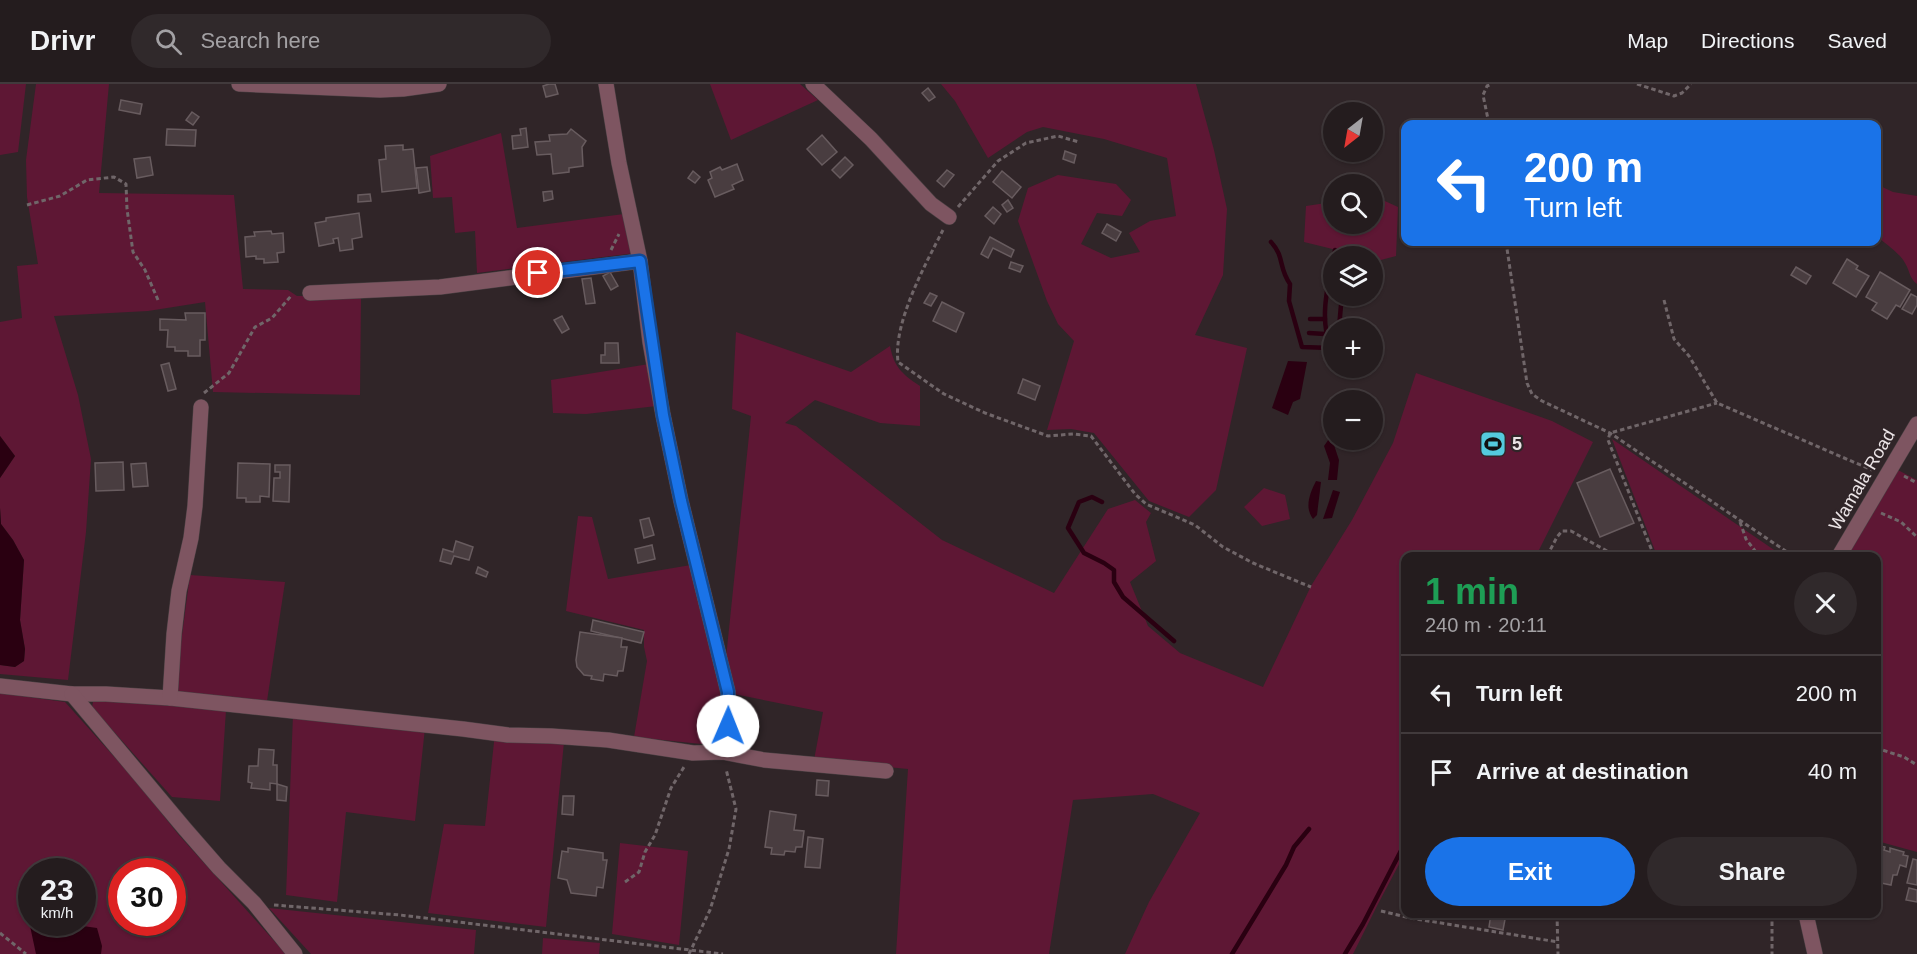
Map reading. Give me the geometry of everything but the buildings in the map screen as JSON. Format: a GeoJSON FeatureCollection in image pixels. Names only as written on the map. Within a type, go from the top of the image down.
{"type":"FeatureCollection","features":[{"type":"Feature","properties":{"kind":"street"},"geometry":{"type":"LineString","coordinates":[[239,84],[380,90],[437,84]]}},
{"type":"Feature","properties":{"kind":"street"},"geometry":{"type":"LineString","coordinates":[[606,84],[640,261],[663,415],[681,501],[728,692],[728,726],[722,752]]}},
{"type":"Feature","properties":{"kind":"street"},"geometry":{"type":"LineString","coordinates":[[813,84],[871,139],[931,204],[949,217]]}},
{"type":"Feature","properties":{"kind":"street"},"geometry":{"type":"LineString","coordinates":[[310,293],[440,287],[640,261]]}},
{"type":"Feature","properties":{"kind":"street"},"geometry":{"type":"LineString","coordinates":[[170,698],[178,602],[195,506],[201,407]]}},
{"type":"Feature","properties":{"kind":"street","name":"Wamala Road"},"geometry":{"type":"LineString","coordinates":[[1841,552],[1917,424]]}},
{"type":"Feature","properties":{"kind":"street"},"geometry":{"type":"LineString","coordinates":[[0,686],[72,694],[170,698],[508,735],[608,740],[693,753],[722,752],[764,760],[885,771]]}},
{"type":"Feature","properties":{"kind":"street"},"geometry":{"type":"LineString","coordinates":[[72,694],[185,830],[254,903],[295,954]]}},
{"type":"Feature","properties":{"kind":"street"},"geometry":{"type":"LineString","coordinates":[[1807,918],[1815,954]]}},
{"type":"Feature","properties":{"kind":"path"},"geometry":{"type":"LineString","coordinates":[[1488,120],[1483,95],[1486,86],[1492,84]]}},
{"type":"Feature","properties":{"kind":"path"},"geometry":{"type":"LineString","coordinates":[[1636,84],[1674,96],[1682,93],[1691,84]]}},
{"type":"Feature","properties":{"kind":"path"},"geometry":{"type":"LineString","coordinates":[[1079,142],[1058,135],[1026,143],[998,161],[949,217],[917,282],[901,328],[897,351],[898,362],[944,394],[996,417],[1048,436],[1074,434],[1091,436],[1135,494],[1146,504],[1195,525],[1223,547],[1253,563],[1311,586]]}},
{"type":"Feature","properties":{"kind":"path"},"geometry":{"type":"LineString","coordinates":[[27,205],[60,196],[87,180],[114,177],[126,184],[133,252],[146,270],[158,300]]}},
{"type":"Feature","properties":{"kind":"path"},"geometry":{"type":"LineString","coordinates":[[604,265],[630,213]]}},
{"type":"Feature","properties":{"kind":"path"},"geometry":{"type":"LineString","coordinates":[[1507,246],[1527,383],[1532,394],[1610,433],[1787,552]]}},
{"type":"Feature","properties":{"kind":"path"},"geometry":{"type":"LineString","coordinates":[[201,407],[203,393],[229,373],[255,327],[272,318],[291,296]]}},
{"type":"Feature","properties":{"kind":"path"},"geometry":{"type":"LineString","coordinates":[[1664,300],[1674,339],[1689,357],[1717,403],[1887,477]]}},
{"type":"Feature","properties":{"kind":"path"},"geometry":{"type":"LineString","coordinates":[[1610,433],[1717,403]]}},
{"type":"Feature","properties":{"kind":"path"},"geometry":{"type":"LineString","coordinates":[[1610,433],[1608,440],[1652,552]]}},
{"type":"Feature","properties":{"kind":"path"},"geometry":{"type":"LineString","coordinates":[[1869,507],[1901,522],[1917,537]]}},
{"type":"Feature","properties":{"kind":"path"},"geometry":{"type":"LineString","coordinates":[[1740,522],[1746,539],[1756,552]]}},
{"type":"Feature","properties":{"kind":"path"},"geometry":{"type":"LineString","coordinates":[[1549,552],[1562,531],[1571,531],[1609,552]]}},
{"type":"Feature","properties":{"kind":"path"},"geometry":{"type":"LineString","coordinates":[[1881,750],[1904,757],[1917,765]]}},
{"type":"Feature","properties":{"kind":"path"},"geometry":{"type":"LineString","coordinates":[[690,952],[710,910],[729,849],[736,809],[722,752]]}},
{"type":"Feature","properties":{"kind":"path"},"geometry":{"type":"LineString","coordinates":[[625,882],[639,872],[671,788],[693,753]]}},
{"type":"Feature","properties":{"kind":"path"},"geometry":{"type":"LineString","coordinates":[[254,903],[399,915],[690,952],[723,954]]}},
{"type":"Feature","properties":{"kind":"path"},"geometry":{"type":"LineString","coordinates":[[1381,911],[1401,916]]}},
{"type":"Feature","properties":{"kind":"path"},"geometry":{"type":"LineString","coordinates":[[1410,918],[1558,942]]}},
{"type":"Feature","properties":{"kind":"path"},"geometry":{"type":"LineString","coordinates":[[1557,918],[1558,954]]}},
{"type":"Feature","properties":{"kind":"path"},"geometry":{"type":"LineString","coordinates":[[1772,918],[1772,954]]}},
{"type":"Feature","properties":{"kind":"path"},"geometry":{"type":"LineString","coordinates":[[0,933],[26,954]]}},
{"type":"Feature","properties":{"kind":"shaded area"},"geometry":{"type":"Polygon","coordinates":[[[0,84],[26,84],[18,152],[0,155],[0,84]]]}},
{"type":"Feature","properties":{"kind":"shaded area"},"geometry":{"type":"Polygon","coordinates":[[[36,84],[109,84],[99,193],[234,195],[243,289],[288,290],[297,296],[361,296],[360,395],[213,392],[205,302],[148,311],[54,316],[78,395],[91,459],[86,532],[68,680],[0,674],[0,665],[15,667],[24,661],[25,649],[20,620],[24,560],[1,524],[0,478],[15,456],[0,436],[0,322],[22,318],[17,266],[38,264],[27,197],[26,160],[36,84]]]}},
{"type":"Feature","properties":{"kind":"shaded area"},"geometry":{"type":"Polygon","coordinates":[[[710,84],[800,84],[818,100],[731,140],[710,84]]]}},
{"type":"Feature","properties":{"kind":"shaded area"},"geometry":{"type":"Polygon","coordinates":[[[941,84],[1196,84],[1227,209],[1223,275],[1195,335],[1247,348],[1216,490],[1189,517],[1149,501],[1094,433],[1071,429],[1047,430],[1074,341],[1058,324],[1047,301],[1018,221],[1028,188],[1058,175],[1116,184],[1131,200],[1122,216],[1097,213],[1081,244],[1111,258],[1140,252],[1129,233],[1150,221],[1176,216],[1167,158],[1104,139],[1043,127],[1027,132],[988,158],[955,101],[941,84]]]}},
{"type":"Feature","properties":{"kind":"shaded area"},"geometry":{"type":"Polygon","coordinates":[[[501,133],[517,228],[624,214],[635,253],[477,273],[475,231],[455,233],[452,197],[433,198],[430,156],[501,133]]]}},
{"type":"Feature","properties":{"kind":"shaded area"},"geometry":{"type":"Polygon","coordinates":[[[1881,186],[1893,192],[1917,196],[1917,284],[1896,252],[1881,239],[1881,186]]]}},
{"type":"Feature","properties":{"kind":"shaded area"},"geometry":{"type":"Polygon","coordinates":[[[1383,200],[1398,207],[1396,256],[1383,259],[1383,246],[1323,247],[1304,242],[1306,206],[1323,203],[1323,234],[1383,234],[1383,200]]]}},
{"type":"Feature","properties":{"kind":"shaded area"},"geometry":{"type":"Polygon","coordinates":[[[736,332],[851,372],[890,346],[900,369],[920,386],[920,426],[880,423],[815,400],[785,423],[796,426],[942,540],[1054,593],[1108,509],[1135,500],[1151,513],[1146,522],[1156,561],[1130,582],[1148,626],[1180,653],[1263,687],[1311,586],[1352,520],[1393,443],[1416,373],[1552,421],[1593,442],[1538,552],[1401,552],[1401,861],[1353,954],[1125,954],[1149,902],[1200,813],[1153,794],[1073,800],[1049,954],[896,954],[908,769],[814,760],[823,712],[734,694],[726,658],[751,416],[732,409],[736,332]]]}},
{"type":"Feature","properties":{"kind":"shaded area"},"geometry":{"type":"Polygon","coordinates":[[[1288,361],[1307,362],[1300,399],[1293,402],[1288,415],[1272,408],[1288,361]]]}},
{"type":"Feature","properties":{"kind":"shaded area"},"geometry":{"type":"Polygon","coordinates":[[[649,364],[657,406],[586,414],[553,413],[551,380],[649,364]]]}},
{"type":"Feature","properties":{"kind":"shaded area"},"geometry":{"type":"Polygon","coordinates":[[[0,436],[15,456],[0,478],[0,436]]]}},
{"type":"Feature","properties":{"kind":"shaded area"},"geometry":{"type":"Polygon","coordinates":[[[1612,439],[1777,552],[1655,552],[1612,439]]]}},
{"type":"Feature","properties":{"kind":"shaded area"},"geometry":{"type":"Polygon","coordinates":[[[1325,450],[1336,450],[1339,460],[1337,480],[1328,480],[1330,463],[1325,450]]]}},
{"type":"Feature","properties":{"kind":"shaded area"},"geometry":{"type":"Polygon","coordinates":[[[1896,469],[1917,480],[1917,852],[1881,842],[1881,552],[1847,552],[1896,469]]]}},
{"type":"Feature","properties":{"kind":"shaded area"},"geometry":{"type":"Polygon","coordinates":[[[1316,481],[1321,482],[1317,515],[1313,519],[1308,505],[1316,481]]]}},
{"type":"Feature","properties":{"kind":"shaded area"},"geometry":{"type":"Polygon","coordinates":[[[1264,488],[1285,495],[1290,519],[1262,526],[1244,507],[1264,488]]]}},
{"type":"Feature","properties":{"kind":"shaded area"},"geometry":{"type":"Polygon","coordinates":[[[1333,490],[1340,492],[1332,518],[1323,519],[1333,490]]]}},
{"type":"Feature","properties":{"kind":"shaded area"},"geometry":{"type":"Polygon","coordinates":[[[0,508],[1,524],[24,560],[20,620],[25,649],[24,661],[15,667],[0,665],[0,508]]]}},
{"type":"Feature","properties":{"kind":"shaded area"},"geometry":{"type":"Polygon","coordinates":[[[578,516],[592,517],[608,579],[691,565],[722,680],[726,720],[711,745],[634,737],[647,661],[644,630],[566,611],[578,516]]]}},
{"type":"Feature","properties":{"kind":"shaded area"},"geometry":{"type":"Polygon","coordinates":[[[190,575],[285,582],[267,701],[178,692],[175,687],[190,575]]]}},
{"type":"Feature","properties":{"kind":"shaded area"},"geometry":{"type":"Polygon","coordinates":[[[0,693],[65,702],[136,781],[178,834],[286,954],[0,954],[0,693]]]}},
{"type":"Feature","properties":{"kind":"shaded area"},"geometry":{"type":"Polygon","coordinates":[[[94,697],[226,710],[220,801],[172,797],[92,707],[94,697]]]}},
{"type":"Feature","properties":{"kind":"shaded area"},"geometry":{"type":"Polygon","coordinates":[[[293,715],[425,728],[415,821],[346,812],[337,902],[286,895],[293,715]]]}},
{"type":"Feature","properties":{"kind":"shaded area"},"geometry":{"type":"Polygon","coordinates":[[[495,733],[564,742],[546,927],[428,913],[444,824],[485,826],[495,733]]]}},
{"type":"Feature","properties":{"kind":"shaded area"},"geometry":{"type":"Polygon","coordinates":[[[620,843],[688,851],[679,945],[612,934],[620,843]]]}},
{"type":"Feature","properties":{"kind":"shaded area"},"geometry":{"type":"Polygon","coordinates":[[[269,908],[476,930],[474,954],[311,954],[269,908]]]}},
{"type":"Feature","properties":{"kind":"shaded area"},"geometry":{"type":"Polygon","coordinates":[[[96,928],[102,946],[101,954],[36,954],[32,936],[96,936],[96,928]]]}},
{"type":"Feature","properties":{"kind":"shaded area"},"geometry":{"type":"Polygon","coordinates":[[[543,938],[600,943],[599,954],[542,954],[543,938]]]}},
{"type":"Feature","properties":{"kind":"waterway"},"geometry":{"type":"LineString","coordinates":[[1271,242],[1278,252],[1290,284],[1289,301],[1302,347],[1323,348]]}},
{"type":"Feature","properties":{"kind":"waterway"},"geometry":{"type":"LineString","coordinates":[[1325,318],[1326,306]]}},
{"type":"Feature","properties":{"kind":"waterway"},"geometry":{"type":"LineString","coordinates":[[1340,318],[1341,306]]}},
{"type":"Feature","properties":{"kind":"waterway"},"geometry":{"type":"LineString","coordinates":[[1310,319],[1323,319]]}},
{"type":"Feature","properties":{"kind":"waterway"},"geometry":{"type":"LineString","coordinates":[[1309,333],[1323,334]]}},
{"type":"Feature","properties":{"kind":"waterway"},"geometry":{"type":"LineString","coordinates":[[1102,502],[1092,497],[1079,502],[1068,528],[1084,553],[1114,570],[1114,582],[1123,597],[1174,641]]}},
{"type":"Feature","properties":{"kind":"waterway"},"geometry":{"type":"LineString","coordinates":[[1232,954],[1286,865],[1294,847],[1309,829]]}},
{"type":"Feature","properties":{"kind":"waterway"},"geometry":{"type":"LineString","coordinates":[[1345,954],[1401,851]]}},
{"type":"Feature","properties":{"kind":"place","name":"5"},"geometry":{"type":"Point","coordinates":[1493,444]}},
{"type":"Feature","properties":{"kind":"route"},"geometry":{"type":"LineString","coordinates":[[538,273],[640,261],[655,375],[681,501],[728,692],[728,726]]}}]}
